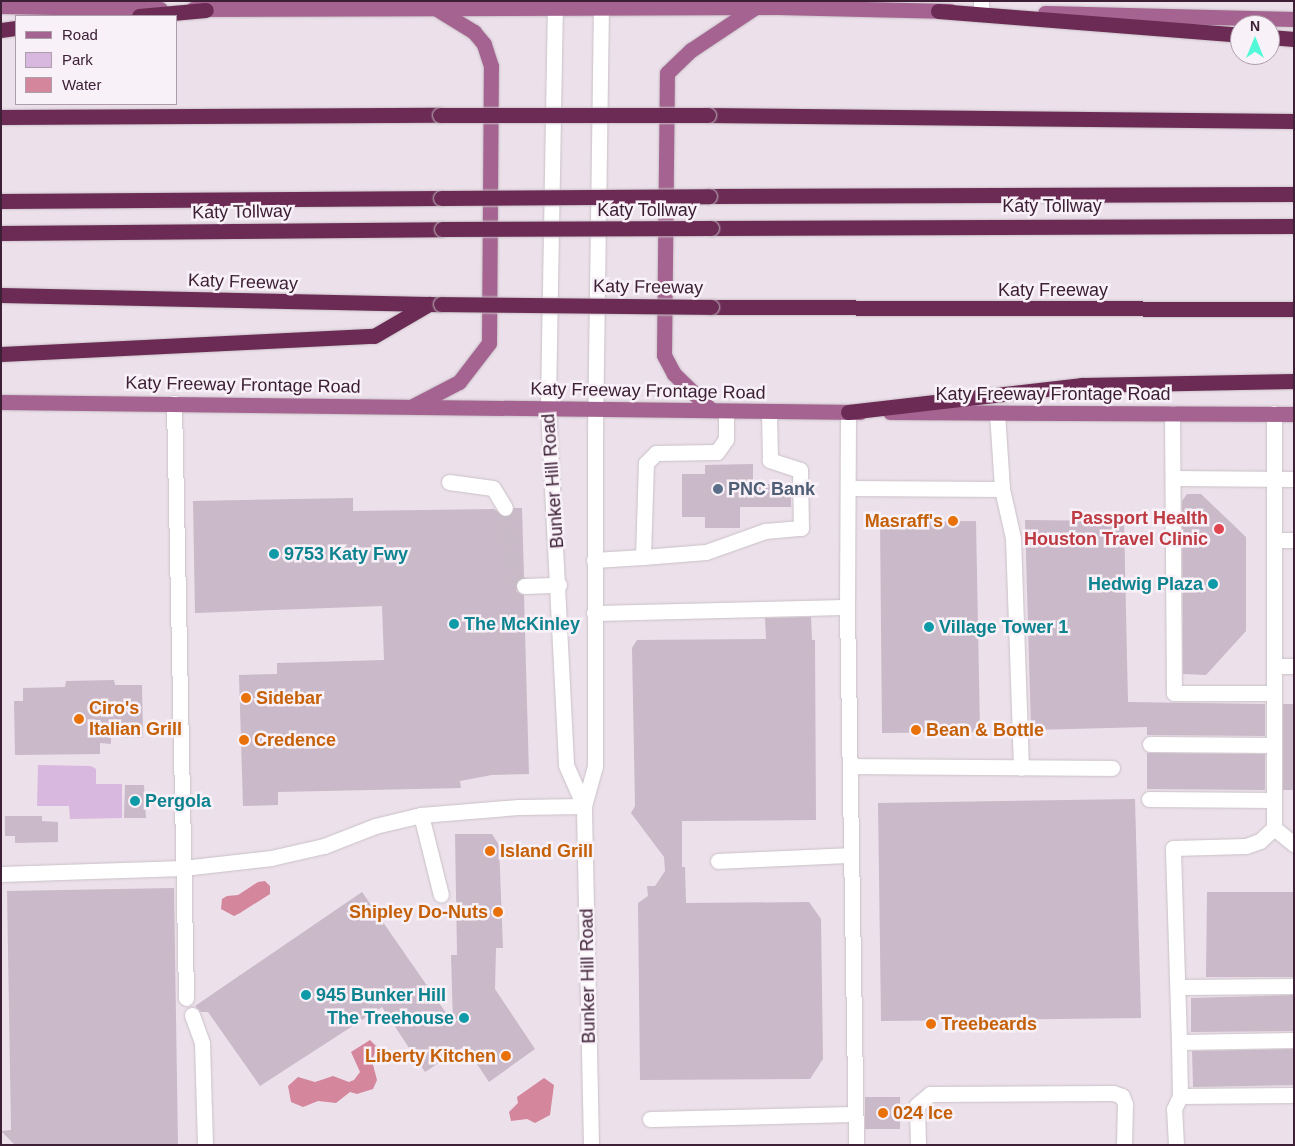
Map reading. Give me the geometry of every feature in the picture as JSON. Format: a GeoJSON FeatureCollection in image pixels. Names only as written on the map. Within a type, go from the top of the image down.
{"type":"FeatureCollection","features":[{"type":"Feature","properties":{"kind":"highway"},"geometry":{"type":"LineString","coordinates":[[150,15],[206,10]]}},
{"type":"Feature","properties":{"kind":"highway"},"geometry":{"type":"LineString","coordinates":[[938,11],[1230,34]]}},
{"type":"Feature","properties":{"kind":"highway"},"geometry":{"type":"LineString","coordinates":[[1,30],[15,28]]}},
{"type":"Feature","properties":{"kind":"highway"},"geometry":{"type":"LineString","coordinates":[[1280,38],[1294,39]]}},
{"type":"Feature","properties":{"kind":"highway"},"geometry":{"type":"LineString","coordinates":[[1,116],[708,115],[1294,121]]}},
{"type":"Feature","properties":{"kind":"highway","name":"Katy Tollway"},"geometry":{"type":"LineString","coordinates":[[1,202],[709,196],[1294,194]]}},
{"type":"Feature","properties":{"kind":"highway","name":"Katy Tollway"},"geometry":{"type":"LineString","coordinates":[[1,233],[442,229],[1294,226]]}},
{"type":"Feature","properties":{"kind":"highway","name":"Katy Freeway"},"geometry":{"type":"LineString","coordinates":[[1,295],[436,304],[711,307],[1294,309]]}},
{"type":"Feature","properties":{"kind":"highway"},"geometry":{"type":"LineString","coordinates":[[1,354],[374,336],[436,304]]}},
{"type":"Feature","properties":{"kind":"highway"},"geometry":{"type":"LineString","coordinates":[[848,412],[1082,385],[1294,381]]}},
{"type":"Feature","properties":{"kind":"main road"},"geometry":{"type":"LineString","coordinates":[[1,6],[206,10],[343,5],[435,8],[555,4],[754,8],[777,4],[938,11],[981,6],[1294,19]]}},
{"type":"Feature","properties":{"kind":"main road"},"geometry":{"type":"LineString","coordinates":[[411,406],[459,382],[489,343],[491,66],[484,44],[474,32],[435,8]]}},
{"type":"Feature","properties":{"kind":"main road"},"geometry":{"type":"LineString","coordinates":[[711,410],[674,374],[664,355],[667,73],[691,50],[754,8]]}},
{"type":"Feature","properties":{"kind":"main road","name":"Katy Freeway Frontage Road"},"geometry":{"type":"LineString","coordinates":[[1,402],[726,411],[1294,414]]}},
{"type":"Feature","properties":{"kind":"street","name":"Bunker Hill Road"},"geometry":{"type":"LineString","coordinates":[[555,4],[548,408],[559,585],[566,765],[584,806]]}},
{"type":"Feature","properties":{"kind":"street","name":"Bunker Hill Road"},"geometry":{"type":"LineString","coordinates":[[591,1145],[584,806],[595,766],[595,409],[601,4]]}},
{"type":"Feature","properties":{"kind":"street"},"geometry":{"type":"LineString","coordinates":[[174,403],[186,998]]}},
{"type":"Feature","properties":{"kind":"street"},"geometry":{"type":"LineString","coordinates":[[643,557],[646,463],[656,453],[717,452],[726,439],[726,411]]}},
{"type":"Feature","properties":{"kind":"street"},"geometry":{"type":"LineString","coordinates":[[594,560],[706,552],[765,531],[800,528],[800,470],[770,460],[769,411]]}},
{"type":"Feature","properties":{"kind":"street"},"geometry":{"type":"LineString","coordinates":[[848,412],[847,608],[856,1145]]}},
{"type":"Feature","properties":{"kind":"street"},"geometry":{"type":"LineString","coordinates":[[997,412],[1002,489],[1013,538],[1021,768]]}},
{"type":"Feature","properties":{"kind":"street"},"geometry":{"type":"LineString","coordinates":[[1172,413],[1174,692],[1274,694]]}},
{"type":"Feature","properties":{"kind":"street"},"geometry":{"type":"LineString","coordinates":[[1176,1145],[1174,1109],[1180,1096],[1173,848],[1246,846],[1260,841],[1274,828],[1274,414]]}},
{"type":"Feature","properties":{"kind":"street"},"geometry":{"type":"LineString","coordinates":[[1173,478],[1294,479]]}},
{"type":"Feature","properties":{"kind":"street"},"geometry":{"type":"LineString","coordinates":[[448,482],[492,488],[505,508]]}},
{"type":"Feature","properties":{"kind":"street"},"geometry":{"type":"LineString","coordinates":[[848,488],[1002,489]]}},
{"type":"Feature","properties":{"kind":"street"},"geometry":{"type":"LineString","coordinates":[[1274,540],[1294,540]]}},
{"type":"Feature","properties":{"kind":"street"},"geometry":{"type":"LineString","coordinates":[[524,586],[559,585]]}},
{"type":"Feature","properties":{"kind":"street"},"geometry":{"type":"LineString","coordinates":[[594,613],[847,608]]}},
{"type":"Feature","properties":{"kind":"street"},"geometry":{"type":"LineString","coordinates":[[1274,666],[1294,666]]}},
{"type":"Feature","properties":{"kind":"street"},"geometry":{"type":"LineString","coordinates":[[1150,744],[1274,745]]}},
{"type":"Feature","properties":{"kind":"street"},"geometry":{"type":"LineString","coordinates":[[850,766],[1112,768]]}},
{"type":"Feature","properties":{"kind":"street"},"geometry":{"type":"LineString","coordinates":[[1149,799],[1274,800]]}},
{"type":"Feature","properties":{"kind":"street"},"geometry":{"type":"LineString","coordinates":[[1,874],[183,868],[271,858],[324,846],[375,826],[421,815],[519,807],[584,806]]}},
{"type":"Feature","properties":{"kind":"street"},"geometry":{"type":"LineString","coordinates":[[421,815],[441,895]]}},
{"type":"Feature","properties":{"kind":"street"},"geometry":{"type":"LineString","coordinates":[[1274,828],[1294,844]]}},
{"type":"Feature","properties":{"kind":"street"},"geometry":{"type":"LineString","coordinates":[[718,861],[851,856]]}},
{"type":"Feature","properties":{"kind":"street"},"geometry":{"type":"LineString","coordinates":[[1178,987],[1294,986]]}},
{"type":"Feature","properties":{"kind":"street"},"geometry":{"type":"LineString","coordinates":[[192,1015],[202,1043],[205,1145]]}},
{"type":"Feature","properties":{"kind":"street"},"geometry":{"type":"LineString","coordinates":[[1179,1042],[1294,1040]]}},
{"type":"Feature","properties":{"kind":"street"},"geometry":{"type":"LineString","coordinates":[[918,1145],[917,1105],[930,1094],[1094,1094],[1122,1096],[1125,1104],[1124,1145]]}},
{"type":"Feature","properties":{"kind":"street"},"geometry":{"type":"LineString","coordinates":[[1180,1096],[1294,1095]]}},
{"type":"Feature","properties":{"kind":"street"},"geometry":{"type":"LineString","coordinates":[[650,1119],[855,1114]]}},
{"type":"Feature","properties":{"kind":"green space"},"geometry":{"type":"Polygon","coordinates":[[[38,765],[91,766],[96,769],[96,784],[122,784],[122,818],[70,819],[69,806],[37,806],[38,765]]]}},
{"type":"Feature","properties":{"kind":"water"},"geometry":{"type":"Polygon","coordinates":[[[265,881],[270,886],[270,894],[234,916],[221,909],[222,899],[227,896],[238,895],[258,882],[265,881]]]}},
{"type":"Feature","properties":{"kind":"water"},"geometry":{"type":"Polygon","coordinates":[[[370,1040],[377,1047],[372,1061],[377,1080],[373,1089],[357,1094],[350,1092],[336,1103],[318,1101],[303,1107],[291,1102],[288,1086],[298,1077],[315,1082],[333,1076],[349,1082],[354,1080],[360,1072],[351,1052],[370,1040]]]}},
{"type":"Feature","properties":{"kind":"water"},"geometry":{"type":"Polygon","coordinates":[[[544,1078],[554,1085],[550,1115],[535,1123],[527,1119],[511,1121],[509,1112],[518,1103],[517,1097],[544,1078]]]}},
{"type":"Feature","properties":{"kind":"building"},"geometry":{"type":"Polygon","coordinates":[[[753,464],[753,484],[791,484],[791,507],[740,507],[740,528],[705,528],[705,517],[682,517],[682,474],[705,474],[705,465],[753,464]]]}},
{"type":"Feature","properties":{"kind":"building","name":"Hedwig Plaza"},"geometry":{"type":"Polygon","coordinates":[[[1187,494],[1201,494],[1246,537],[1246,631],[1206,675],[1183,674],[1182,501],[1187,494]]]}},
{"type":"Feature","properties":{"kind":"building","name":"The McKinley"},"geometry":{"type":"Polygon","coordinates":[[[353,498],[353,511],[494,509],[506,517],[514,508],[522,508],[524,577],[515,586],[516,591],[524,595],[529,774],[492,775],[460,781],[461,788],[278,792],[278,805],[243,806],[239,675],[277,674],[277,663],[384,660],[382,606],[195,613],[193,501],[353,498]]]}},
{"type":"Feature","properties":{"kind":"building"},"geometry":{"type":"Polygon","coordinates":[[[1025,520],[1124,521],[1128,702],[1265,704],[1265,736],[1147,735],[1147,727],[1031,730],[1025,520]]]}},
{"type":"Feature","properties":{"kind":"building","name":"Village Tower 1"},"geometry":{"type":"Polygon","coordinates":[[[976,521],[980,732],[882,733],[880,522],[976,521]]]}},
{"type":"Feature","properties":{"kind":"building"},"geometry":{"type":"Polygon","coordinates":[[[811,617],[812,640],[815,640],[816,820],[682,821],[682,867],[685,867],[686,903],[809,902],[821,919],[823,1059],[810,1079],[640,1080],[638,903],[648,896],[647,886],[655,886],[665,871],[664,857],[631,813],[635,806],[632,648],[637,640],[766,639],[765,618],[811,617]]]}},
{"type":"Feature","properties":{"kind":"building","name":"Ciro's Italian Grill"},"geometry":{"type":"Polygon","coordinates":[[[114,680],[115,685],[142,685],[143,738],[111,737],[111,744],[100,743],[100,754],[15,755],[14,701],[23,701],[23,688],[65,687],[66,681],[114,680]]]}},
{"type":"Feature","properties":{"kind":"building"},"geometry":{"type":"Polygon","coordinates":[[[1283,704],[1294,704],[1294,790],[1283,790],[1283,704]]]}},
{"type":"Feature","properties":{"kind":"building"},"geometry":{"type":"Polygon","coordinates":[[[1147,753],[1265,754],[1265,790],[1147,789],[1147,753]]]}},
{"type":"Feature","properties":{"kind":"building","name":"Pergola"},"geometry":{"type":"Polygon","coordinates":[[[125,785],[144,785],[146,818],[124,818],[125,785]]]}},
{"type":"Feature","properties":{"kind":"building"},"geometry":{"type":"Polygon","coordinates":[[[1135,799],[1141,1018],[881,1021],[878,803],[1135,799]]]}},
{"type":"Feature","properties":{"kind":"building"},"geometry":{"type":"Polygon","coordinates":[[[5,816],[42,816],[42,821],[58,822],[58,842],[15,843],[15,836],[5,836],[5,816]]]}},
{"type":"Feature","properties":{"kind":"building"},"geometry":{"type":"Polygon","coordinates":[[[455,834],[492,834],[499,845],[503,948],[496,948],[495,989],[535,1049],[489,1082],[465,1046],[425,1072],[382,1007],[260,1086],[208,1012],[201,1012],[195,1006],[362,892],[453,1023],[451,955],[457,955],[455,834]]]}},
{"type":"Feature","properties":{"kind":"building"},"geometry":{"type":"Polygon","coordinates":[[[174,888],[178,1145],[15,1145],[1,1131],[11,1130],[7,891],[174,888]]]}},
{"type":"Feature","properties":{"kind":"building"},"geometry":{"type":"Polygon","coordinates":[[[1207,892],[1294,892],[1294,977],[1206,977],[1207,892]]]}},
{"type":"Feature","properties":{"kind":"building"},"geometry":{"type":"Polygon","coordinates":[[[1294,995],[1294,1031],[1191,1032],[1191,998],[1294,995]]]}},
{"type":"Feature","properties":{"kind":"building"},"geometry":{"type":"Polygon","coordinates":[[[1294,1049],[1294,1085],[1193,1087],[1192,1051],[1294,1049]]]}},
{"type":"Feature","properties":{"kind":"building","name":"024 Ice"},"geometry":{"type":"Polygon","coordinates":[[[865,1097],[900,1097],[900,1129],[865,1129],[865,1097]]]}},
{"type":"Feature","properties":{"kind":"tunnel"},"geometry":{"type":"LineString","coordinates":[[505,508],[514,578],[524,586]]}},
{"type":"Feature","properties":{"kind":"place","name":"PNC Bank"},"geometry":{"type":"Point","coordinates":[718,489]}},
{"type":"Feature","properties":{"kind":"place","name":"Masraff's"},"geometry":{"type":"Point","coordinates":[953,521]}},
{"type":"Feature","properties":{"kind":"place","name":"Passport Health Houston Travel Clinic"},"geometry":{"type":"Point","coordinates":[1219,529]}},
{"type":"Feature","properties":{"kind":"place","name":"9753 Katy Fwy"},"geometry":{"type":"Point","coordinates":[274,554]}},
{"type":"Feature","properties":{"kind":"place","name":"Hedwig Plaza"},"geometry":{"type":"Point","coordinates":[1213,584]}},
{"type":"Feature","properties":{"kind":"place","name":"The McKinley"},"geometry":{"type":"Point","coordinates":[454,624]}},
{"type":"Feature","properties":{"kind":"place","name":"Village Tower 1"},"geometry":{"type":"Point","coordinates":[929,627]}},
{"type":"Feature","properties":{"kind":"place","name":"Sidebar"},"geometry":{"type":"Point","coordinates":[246,698]}},
{"type":"Feature","properties":{"kind":"place","name":"Ciro's Italian Grill"},"geometry":{"type":"Point","coordinates":[79,719]}},
{"type":"Feature","properties":{"kind":"place","name":"Bean & Bottle"},"geometry":{"type":"Point","coordinates":[916,730]}},
{"type":"Feature","properties":{"kind":"place","name":"Credence"},"geometry":{"type":"Point","coordinates":[244,740]}},
{"type":"Feature","properties":{"kind":"place","name":"Pergola"},"geometry":{"type":"Point","coordinates":[135,801]}},
{"type":"Feature","properties":{"kind":"place","name":"Island Grill"},"geometry":{"type":"Point","coordinates":[490,851]}},
{"type":"Feature","properties":{"kind":"place","name":"Shipley Do-Nuts"},"geometry":{"type":"Point","coordinates":[498,912]}},
{"type":"Feature","properties":{"kind":"place","name":"945 Bunker Hill"},"geometry":{"type":"Point","coordinates":[306,995]}},
{"type":"Feature","properties":{"kind":"place","name":"The Treehouse"},"geometry":{"type":"Point","coordinates":[464,1018]}},
{"type":"Feature","properties":{"kind":"place","name":"Treebeards"},"geometry":{"type":"Point","coordinates":[931,1024]}},
{"type":"Feature","properties":{"kind":"place","name":"Liberty Kitchen"},"geometry":{"type":"Point","coordinates":[506,1056]}},
{"type":"Feature","properties":{"kind":"place","name":"024 Ice"},"geometry":{"type":"Point","coordinates":[883,1113]}}]}
